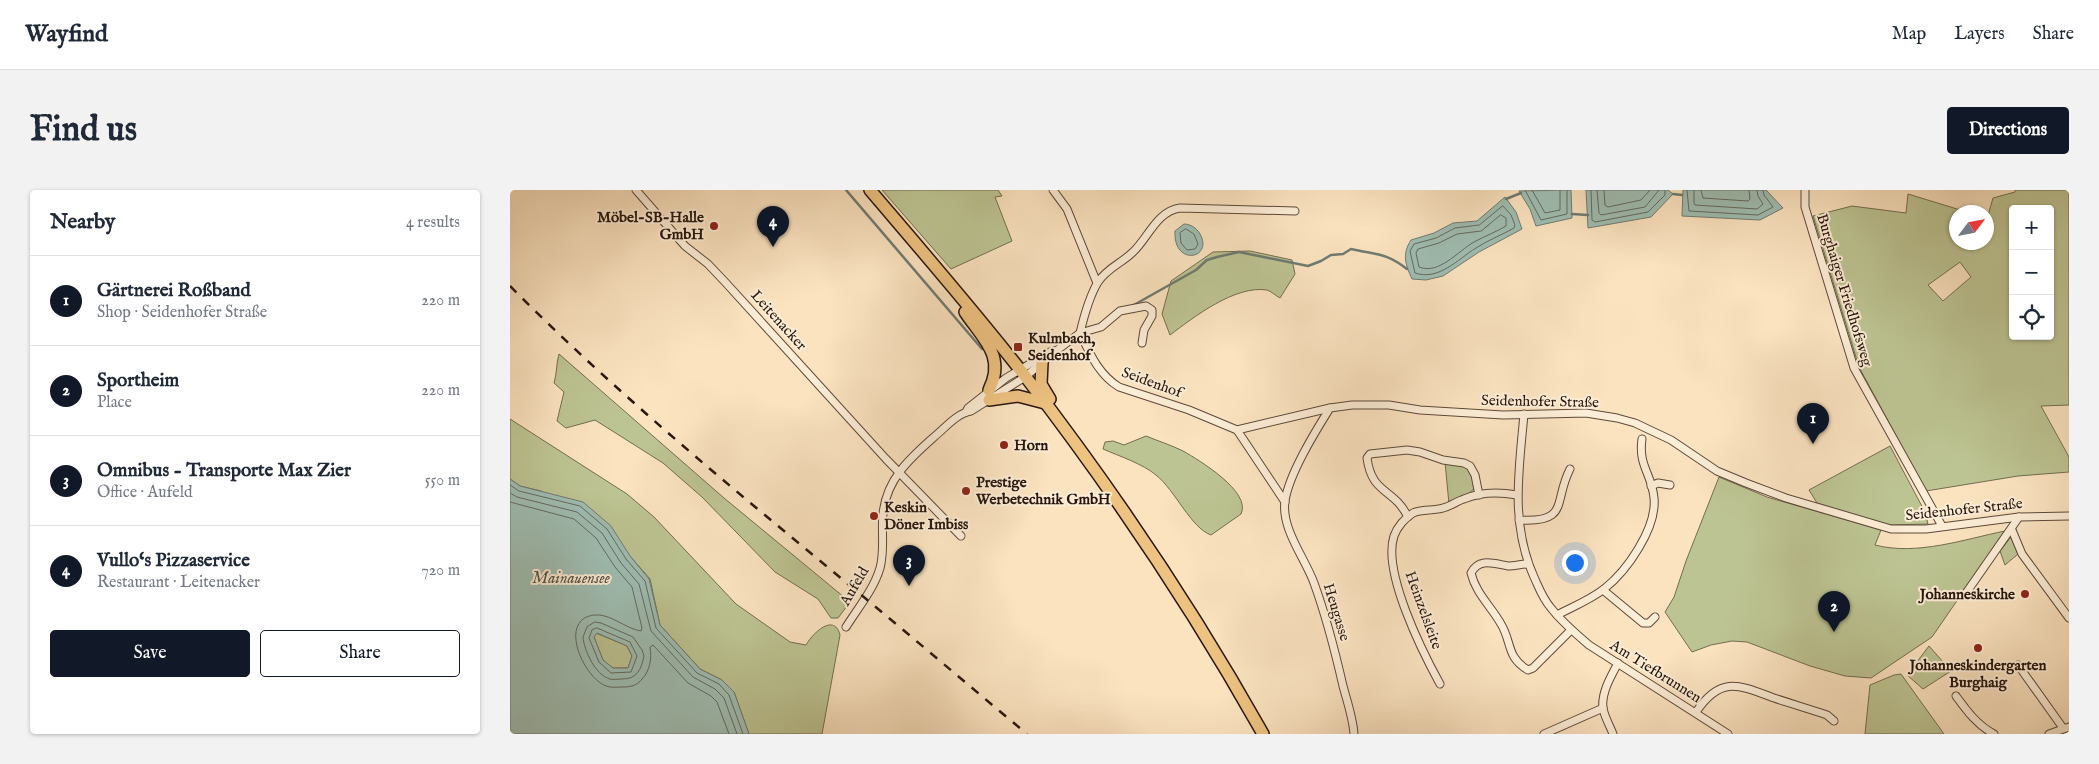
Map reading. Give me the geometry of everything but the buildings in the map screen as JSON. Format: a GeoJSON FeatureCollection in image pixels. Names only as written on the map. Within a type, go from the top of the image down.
{"type":"FeatureCollection","features":[{"type":"Feature","properties":{"kind":"main road"},"geometry":{"type":"LineString","coordinates":[[870,190],[952,286],[1045,403],[1152,555],[1263,734]]}},
{"type":"Feature","properties":{"kind":"main road"},"geometry":{"type":"LineString","coordinates":[[952,286],[965,312],[996,360],[996,375],[989,395],[1018,396],[1045,403]]}},
{"type":"Feature","properties":{"kind":"main road"},"geometry":{"type":"LineString","coordinates":[[1042,363],[1042,384],[1052,402],[1053,415]]}},
{"type":"Feature","properties":{"kind":"street","name":"Leitenacker"},"geometry":{"type":"LineString","coordinates":[[636,190],[685,246],[708,264],[726,282],[899,472]]}},
{"type":"Feature","properties":{"kind":"street"},"geometry":{"type":"LineString","coordinates":[[1053,190],[1067,209],[1097,283]]}},
{"type":"Feature","properties":{"kind":"street","name":"Burghaiger Friedhofsweg"},"geometry":{"type":"LineString","coordinates":[[1805,190],[1805,207],[1854,368],[1942,526]]}},
{"type":"Feature","properties":{"kind":"street"},"geometry":{"type":"LineString","coordinates":[[1080,333],[1097,283],[1107,270],[1132,253],[1164,215],[1172,209],[1295,211]]}},
{"type":"Feature","properties":{"kind":"street"},"geometry":{"type":"LineString","coordinates":[[1022,373],[1042,363],[1080,333],[1101,327],[1120,311],[1146,306],[1152,310],[1152,316],[1144,330],[1142,343]]}},
{"type":"Feature","properties":{"kind":"street","name":"Seidenhof"},"geometry":{"type":"LineString","coordinates":[[1080,333],[1095,363],[1110,382],[1119,387],[1189,410],[1237,430]]}},
{"type":"Feature","properties":{"kind":"street"},"geometry":{"type":"LineString","coordinates":[[1022,373],[1050,352],[1056,351]]}},
{"type":"Feature","properties":{"kind":"street","name":"Aufeld"},"geometry":{"type":"LineString","coordinates":[[846,627],[877,578],[883,552],[883,514],[887,494],[899,472],[908,460],[966,412],[971,411],[989,395],[1022,373]]}},
{"type":"Feature","properties":{"kind":"street","name":"Seidenhofer Straße"},"geometry":{"type":"LineString","coordinates":[[1330,408],[1390,406],[1420,410],[1502,415],[1586,413],[1617,418],[1634,423],[1670,440],[1717,471],[1786,498],[1891,529],[1920,529],[2019,517],[2069,516]]}},
{"type":"Feature","properties":{"kind":"street"},"geometry":{"type":"LineString","coordinates":[[1285,502],[1237,430],[1330,408]]}},
{"type":"Feature","properties":{"kind":"street"},"geometry":{"type":"LineString","coordinates":[[1285,502],[1290,483],[1330,408]]}},
{"type":"Feature","properties":{"kind":"street","name":"Am Tiefbrunnen"},"geometry":{"type":"LineString","coordinates":[[1524,414],[1517,495],[1519,520],[1528,564],[1542,595],[1571,630],[1589,645],[1728,734]]}},
{"type":"Feature","properties":{"kind":"street"},"geometry":{"type":"LineString","coordinates":[[1557,615],[1604,590],[1635,556],[1644,538],[1655,506],[1651,486],[1641,460],[1642,439]]}},
{"type":"Feature","properties":{"kind":"street"},"geometry":{"type":"LineString","coordinates":[[1479,495],[1476,475],[1470,466],[1464,463],[1443,460],[1420,452],[1407,450],[1370,454],[1367,458],[1371,477],[1382,490],[1399,502],[1408,517],[1414,512],[1445,508],[1464,498],[1496,493],[1517,495]]}},
{"type":"Feature","properties":{"kind":"street"},"geometry":{"type":"LineString","coordinates":[[1519,520],[1546,519],[1554,514],[1559,508],[1564,480],[1570,468]]}},
{"type":"Feature","properties":{"kind":"street"},"geometry":{"type":"LineString","coordinates":[[899,472],[961,536]]}},
{"type":"Feature","properties":{"kind":"street"},"geometry":{"type":"LineString","coordinates":[[1651,486],[1658,483],[1670,485]]}},
{"type":"Feature","properties":{"kind":"street","name":"Heugasse"},"geometry":{"type":"LineString","coordinates":[[1285,502],[1285,513],[1290,529],[1313,580],[1330,631],[1354,734]]}},
{"type":"Feature","properties":{"kind":"street","name":"Heinzelsleite"},"geometry":{"type":"LineString","coordinates":[[1408,517],[1393,537],[1392,548],[1395,572],[1416,636],[1440,684]]}},
{"type":"Feature","properties":{"kind":"street"},"geometry":{"type":"LineString","coordinates":[[1964,596],[2012,530],[2019,517]]}},
{"type":"Feature","properties":{"kind":"street"},"geometry":{"type":"LineString","coordinates":[[2012,530],[2022,554],[2069,618]]}},
{"type":"Feature","properties":{"kind":"street"},"geometry":{"type":"LineString","coordinates":[[1528,564],[1508,566],[1497,563],[1484,563],[1476,566],[1472,573],[1480,596],[1501,623],[1511,655],[1528,670],[1533,668],[1571,630]]}},
{"type":"Feature","properties":{"kind":"street"},"geometry":{"type":"LineString","coordinates":[[1604,590],[1642,622],[1649,623],[1655,617]]}},
{"type":"Feature","properties":{"kind":"street"},"geometry":{"type":"LineString","coordinates":[[1613,734],[1603,708],[1604,693],[1618,663]]}},
{"type":"Feature","properties":{"kind":"street"},"geometry":{"type":"LineString","coordinates":[[2018,665],[2066,727],[2049,734]]}},
{"type":"Feature","properties":{"kind":"street"},"geometry":{"type":"LineString","coordinates":[[1696,712],[1704,701],[1717,690],[1725,687],[1743,686],[1827,715],[1834,721]]}},
{"type":"Feature","properties":{"kind":"street"},"geometry":{"type":"LineString","coordinates":[[1956,696],[1983,728],[1994,734]]}},
{"type":"Feature","properties":{"kind":"street"},"geometry":{"type":"LineString","coordinates":[[1544,734],[1603,708]]}},
{"type":"Feature","properties":{"kind":"green space"},"geometry":{"type":"Polygon","coordinates":[[[882,190],[998,190],[1002,196],[995,197],[1012,241],[951,269],[882,190]]]}},
{"type":"Feature","properties":{"kind":"green space"},"geometry":{"type":"Polygon","coordinates":[[[2015,190],[2069,190],[2069,405],[2041,406],[2069,457],[2069,472],[2018,476],[1926,491],[1859,367],[1813,216],[1852,206],[1906,213],[1908,194],[1949,207],[1949,250],[1994,250],[1994,205],[1991,205],[1993,198],[2015,192],[2015,190]],[[1960,262],[1928,285],[1943,301],[1971,277],[1960,262]]]}},
{"type":"Feature","properties":{"kind":"green space"},"geometry":{"type":"Polygon","coordinates":[[[1250,251],[1292,260],[1295,274],[1280,298],[1267,290],[1242,292],[1216,304],[1170,335],[1162,314],[1171,281],[1213,252],[1250,251]]]}},
{"type":"Feature","properties":{"kind":"green space"},"geometry":{"type":"Polygon","coordinates":[[[559,354],[724,498],[850,602],[838,618],[831,618],[818,599],[775,572],[702,497],[663,463],[595,420],[566,428],[557,421],[564,392],[554,383],[559,354]]]}},
{"type":"Feature","properties":{"kind":"green space"},"geometry":{"type":"Polygon","coordinates":[[[510,419],[627,494],[654,517],[736,604],[790,642],[806,645],[823,627],[833,625],[837,628],[840,635],[822,734],[749,734],[734,692],[722,680],[700,669],[660,625],[650,579],[630,556],[541,491],[520,486],[510,479],[510,419]]]}},
{"type":"Feature","properties":{"kind":"green space"},"geometry":{"type":"Polygon","coordinates":[[[1146,436],[1183,451],[1222,478],[1239,496],[1242,505],[1241,514],[1211,535],[1197,525],[1170,490],[1151,471],[1103,449],[1105,442],[1113,441],[1124,445],[1146,436]]]}},
{"type":"Feature","properties":{"kind":"green space"},"geometry":{"type":"Polygon","coordinates":[[[1890,446],[1925,512],[1928,524],[1887,525],[1817,503],[1809,490],[1890,446]]]}},
{"type":"Feature","properties":{"kind":"green space"},"geometry":{"type":"Polygon","coordinates":[[[1445,462],[1461,465],[1470,470],[1475,488],[1467,495],[1449,504],[1445,462]]]}},
{"type":"Feature","properties":{"kind":"green space"},"geometry":{"type":"Polygon","coordinates":[[[1719,477],[1767,497],[1881,530],[1875,545],[1907,549],[1924,548],[2005,531],[1932,637],[1871,678],[1845,676],[1810,666],[1747,642],[1732,641],[1711,645],[1692,652],[1665,612],[1674,597],[1719,477]]]}},
{"type":"Feature","properties":{"kind":"green space"},"geometry":{"type":"Polygon","coordinates":[[[2011,537],[2018,554],[2005,565],[2000,551],[2011,537]]]}},
{"type":"Feature","properties":{"kind":"green space"},"geometry":{"type":"Polygon","coordinates":[[[596,633],[627,646],[632,656],[628,668],[613,668],[603,660],[594,637],[596,633]]]}},
{"type":"Feature","properties":{"kind":"green space"},"geometry":{"type":"Polygon","coordinates":[[[1929,646],[1951,671],[1923,689],[1907,675],[1929,646]]]}},
{"type":"Feature","properties":{"kind":"green space"},"geometry":{"type":"Polygon","coordinates":[[[1901,674],[1944,734],[1865,734],[1870,685],[1901,674]]]}},
{"type":"Feature","properties":{"kind":"water"},"geometry":{"type":"Polygon","coordinates":[[[1571,190],[1572,218],[1536,226],[1530,209],[1519,191],[1571,190]]]}},
{"type":"Feature","properties":{"kind":"water"},"geometry":{"type":"Polygon","coordinates":[[[1586,190],[1668,190],[1673,194],[1651,217],[1588,228],[1586,190]]]}},
{"type":"Feature","properties":{"kind":"water"},"geometry":{"type":"Polygon","coordinates":[[[1683,190],[1766,190],[1783,208],[1760,220],[1682,216],[1683,190]]]}},
{"type":"Feature","properties":{"kind":"water"},"geometry":{"type":"Polygon","coordinates":[[[1505,197],[1516,212],[1522,229],[1479,252],[1443,276],[1426,280],[1412,279],[1406,259],[1406,250],[1411,240],[1434,233],[1453,223],[1477,221],[1505,197]]]}},
{"type":"Feature","properties":{"kind":"water"},"geometry":{"type":"Polygon","coordinates":[[[1184,224],[1193,227],[1200,234],[1203,243],[1202,249],[1198,254],[1186,254],[1180,250],[1176,242],[1175,231],[1184,224]]]}},
{"type":"Feature","properties":{"kind":"water","name":"Mainauensee"},"geometry":{"type":"Polygon","coordinates":[[[510,479],[520,486],[583,502],[611,526],[630,556],[649,579],[660,625],[700,669],[722,680],[734,692],[749,734],[510,734],[510,479]],[[597,633],[594,637],[603,660],[613,668],[628,668],[632,656],[627,646],[597,633]]]}},
{"type":"Feature","properties":{"kind":"waterway"},"geometry":{"type":"LineString","coordinates":[[846,190],[982,349]]}},
{"type":"Feature","properties":{"kind":"waterway"},"geometry":{"type":"LineString","coordinates":[[1506,199],[1521,193]]}},
{"type":"Feature","properties":{"kind":"waterway"},"geometry":{"type":"LineString","coordinates":[[1673,194],[1682,195]]}},
{"type":"Feature","properties":{"kind":"waterway"},"geometry":{"type":"LineString","coordinates":[[1572,214],[1588,215]]}},
{"type":"Feature","properties":{"kind":"waterway"},"geometry":{"type":"LineString","coordinates":[[1132,306],[1196,270],[1207,260],[1239,252],[1308,266],[1331,255],[1343,254],[1351,249],[1386,257],[1407,269]]}},
{"type":"Feature","properties":{"kind":"railway"},"geometry":{"type":"LineString","coordinates":[[510,286],[595,368],[683,446],[1027,734]]}},
{"type":"Feature","properties":{"kind":"place","name":"Möbel-SB-Halle GmbH"},"geometry":{"type":"Point","coordinates":[714,226]}},
{"type":"Feature","properties":{"kind":"place","name":"Vullo‘s Pizzaservice"},"geometry":{"type":"Point","coordinates":[773,247]}},
{"type":"Feature","properties":{"kind":"place","name":"Kulmbach, Seidenhof"},"geometry":{"type":"Point","coordinates":[1018,347]}},
{"type":"Feature","properties":{"kind":"place","name":"Gärtnerei Roßband"},"geometry":{"type":"Point","coordinates":[1813,444]}},
{"type":"Feature","properties":{"kind":"place","name":"Horn"},"geometry":{"type":"Point","coordinates":[1004,445]}},
{"type":"Feature","properties":{"kind":"place","name":"Prestige Werbetechnik GmbH"},"geometry":{"type":"Point","coordinates":[966,491]}},
{"type":"Feature","properties":{"kind":"place","name":"Keskin Döner Imbiss"},"geometry":{"type":"Point","coordinates":[874,516]}},
{"type":"Feature","properties":{"kind":"place","name":"Omnibus - Transporte Max Zier"},"geometry":{"type":"Point","coordinates":[909,586]}},
{"type":"Feature","properties":{"kind":"place","name":"Johanneskirche"},"geometry":{"type":"Point","coordinates":[2025,594]}},
{"type":"Feature","properties":{"kind":"place","name":"Sportheim"},"geometry":{"type":"Point","coordinates":[1834,632]}},
{"type":"Feature","properties":{"kind":"place","name":"Johanneskindergarten Burghaig"},"geometry":{"type":"Point","coordinates":[1978,648]}}]}
